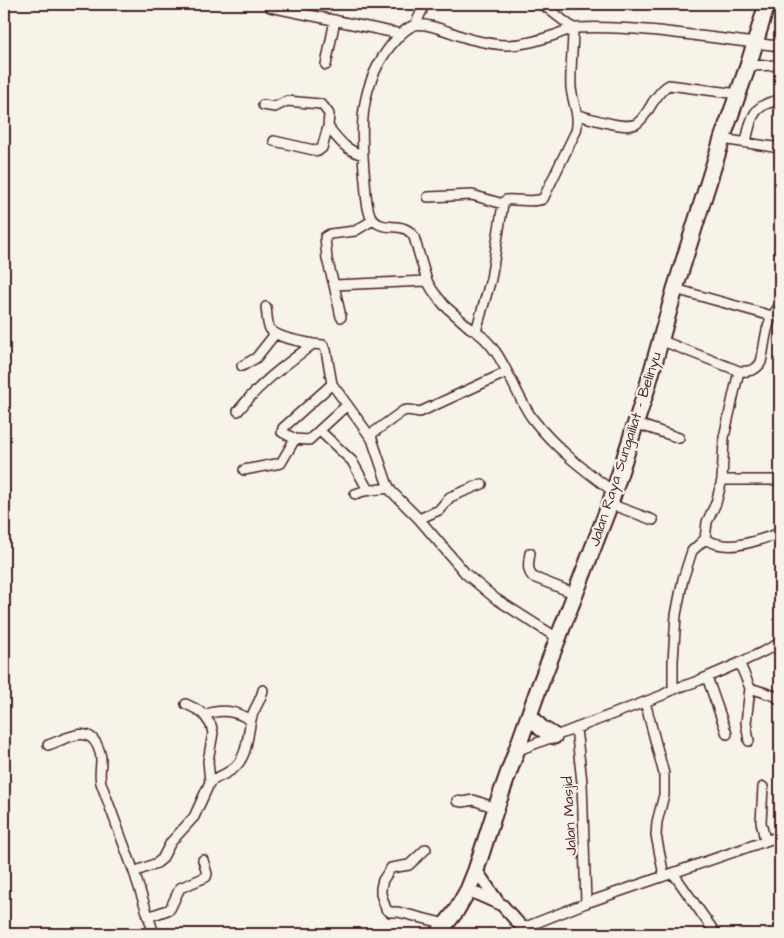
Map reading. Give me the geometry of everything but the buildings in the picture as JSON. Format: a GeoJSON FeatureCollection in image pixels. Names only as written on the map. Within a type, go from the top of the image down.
{"type":"FeatureCollection","features":[{"type":"Feature","properties":{"kind":"highway","name":"Jalan Raya Sungailiat - Belinyu"},"geometry":{"type":"LineString","coordinates":[[442,929],[468,890],[476,870],[516,751],[612,498],[675,289],[722,139],[748,66],[766,4]]}},
{"type":"Feature","properties":{"kind":"highway"},"geometry":{"type":"LineString","coordinates":[[530,716],[541,728],[554,736]]}},
{"type":"Feature","properties":{"kind":"street"},"geometry":{"type":"LineString","coordinates":[[425,4],[415,25],[401,34],[388,50],[370,81],[364,108],[363,155],[368,207],[373,220],[382,226],[401,227],[411,232],[427,281],[444,305],[476,331],[498,356],[523,404],[551,440],[612,498],[654,520]]}},
{"type":"Feature","properties":{"kind":"street"},"geometry":{"type":"LineString","coordinates":[[542,4],[573,28]]}},
{"type":"Feature","properties":{"kind":"street"},"geometry":{"type":"LineString","coordinates":[[270,7],[401,34]]}},
{"type":"Feature","properties":{"kind":"street"},"geometry":{"type":"LineString","coordinates":[[326,65],[335,20]]}},
{"type":"Feature","properties":{"kind":"street"},"geometry":{"type":"LineString","coordinates":[[415,25],[427,26],[470,39],[508,45],[534,42],[573,28],[622,28],[780,46]]}},
{"type":"Feature","properties":{"kind":"street"},"geometry":{"type":"LineString","coordinates":[[476,331],[491,279],[503,204],[506,200],[536,201],[544,198],[550,181],[576,131],[578,115],[571,82],[573,28]]}},
{"type":"Feature","properties":{"kind":"street"},"geometry":{"type":"LineString","coordinates":[[748,66],[780,65]]}},
{"type":"Feature","properties":{"kind":"street"},"geometry":{"type":"LineString","coordinates":[[578,115],[624,126],[634,124],[643,117],[662,89],[669,85],[738,94]]}},
{"type":"Feature","properties":{"kind":"street"},"geometry":{"type":"LineString","coordinates":[[746,142],[754,113],[762,106],[780,100]]}},
{"type":"Feature","properties":{"kind":"street"},"geometry":{"type":"LineString","coordinates":[[263,105],[275,108],[287,101],[320,104],[329,114],[330,118],[322,148],[318,151],[274,141]]}},
{"type":"Feature","properties":{"kind":"street"},"geometry":{"type":"LineString","coordinates":[[328,127],[347,149],[363,155]]}},
{"type":"Feature","properties":{"kind":"street"},"geometry":{"type":"LineString","coordinates":[[722,139],[780,148]]}},
{"type":"Feature","properties":{"kind":"street"},"geometry":{"type":"LineString","coordinates":[[428,197],[472,195],[503,204]]}},
{"type":"Feature","properties":{"kind":"street"},"geometry":{"type":"LineString","coordinates":[[341,317],[327,259],[325,237],[330,234],[355,232],[373,220]]}},
{"type":"Feature","properties":{"kind":"street"},"geometry":{"type":"LineString","coordinates":[[334,285],[427,281]]}},
{"type":"Feature","properties":{"kind":"street"},"geometry":{"type":"LineString","coordinates":[[675,289],[772,316]]}},
{"type":"Feature","properties":{"kind":"street"},"geometry":{"type":"LineString","coordinates":[[660,340],[739,371],[750,371],[759,365],[767,328],[772,316],[780,306]]}},
{"type":"Feature","properties":{"kind":"street"},"geometry":{"type":"LineString","coordinates":[[266,308],[270,328],[276,334],[325,347],[332,384],[370,435],[376,446],[389,488],[419,519],[466,574],[506,606],[558,639]]}},
{"type":"Feature","properties":{"kind":"street"},"geometry":{"type":"LineString","coordinates":[[242,366],[256,358],[276,334]]}},
{"type":"Feature","properties":{"kind":"street"},"geometry":{"type":"LineString","coordinates":[[238,410],[260,385],[313,344]]}},
{"type":"Feature","properties":{"kind":"street"},"geometry":{"type":"LineString","coordinates":[[673,688],[676,615],[683,579],[690,553],[705,539],[707,522],[716,502],[722,480],[724,437],[739,371]]}},
{"type":"Feature","properties":{"kind":"street"},"geometry":{"type":"LineString","coordinates":[[370,435],[403,411],[420,412],[506,372]]}},
{"type":"Feature","properties":{"kind":"street"},"geometry":{"type":"LineString","coordinates":[[332,384],[281,430],[284,435],[295,439],[309,440],[347,405]]}},
{"type":"Feature","properties":{"kind":"street"},"geometry":{"type":"LineString","coordinates":[[635,423],[679,438]]}},
{"type":"Feature","properties":{"kind":"street"},"geometry":{"type":"LineString","coordinates":[[320,431],[352,461],[368,490]]}},
{"type":"Feature","properties":{"kind":"street"},"geometry":{"type":"LineString","coordinates":[[244,470],[281,464],[295,439]]}},
{"type":"Feature","properties":{"kind":"street"},"geometry":{"type":"LineString","coordinates":[[722,480],[780,480]]}},
{"type":"Feature","properties":{"kind":"street"},"geometry":{"type":"LineString","coordinates":[[419,519],[439,510],[450,497],[482,484]]}},
{"type":"Feature","properties":{"kind":"street"},"geometry":{"type":"LineString","coordinates":[[355,494],[368,490],[389,488]]}},
{"type":"Feature","properties":{"kind":"street"},"geometry":{"type":"LineString","coordinates":[[705,539],[718,546],[733,546],[780,533]]}},
{"type":"Feature","properties":{"kind":"street"},"geometry":{"type":"LineString","coordinates":[[530,553],[528,569],[533,577],[576,594]]}},
{"type":"Feature","properties":{"kind":"street"},"geometry":{"type":"LineString","coordinates":[[516,751],[663,695],[673,688],[689,684],[740,664],[780,643]]}},
{"type":"Feature","properties":{"kind":"street"},"geometry":{"type":"LineString","coordinates":[[740,664],[750,688],[746,723],[749,741]]}},
{"type":"Feature","properties":{"kind":"street"},"geometry":{"type":"LineString","coordinates":[[707,677],[726,734]]}},
{"type":"Feature","properties":{"kind":"street"},"geometry":{"type":"LineString","coordinates":[[750,688],[775,696],[780,700]]}},
{"type":"Feature","properties":{"kind":"street"},"geometry":{"type":"LineString","coordinates":[[210,782],[237,765],[247,744],[251,720],[263,690]]}},
{"type":"Feature","properties":{"kind":"street"},"geometry":{"type":"LineString","coordinates":[[645,702],[664,774],[664,795],[657,822],[656,835],[668,875],[716,934]]}},
{"type":"Feature","properties":{"kind":"street"},"geometry":{"type":"LineString","coordinates":[[134,872],[158,863],[162,859],[171,842],[194,817],[210,782],[208,761],[213,733],[211,724],[204,715],[186,704]]}},
{"type":"Feature","properties":{"kind":"street"},"geometry":{"type":"LineString","coordinates":[[204,715],[215,712],[233,712],[251,720]]}},
{"type":"Feature","properties":{"kind":"street","name":"Jalan Masjid"},"geometry":{"type":"LineString","coordinates":[[576,728],[582,782],[586,903]]}},
{"type":"Feature","properties":{"kind":"street"},"geometry":{"type":"LineString","coordinates":[[48,745],[82,734],[90,736],[96,743],[101,761],[99,772],[101,784],[134,872],[154,934]]}},
{"type":"Feature","properties":{"kind":"street"},"geometry":{"type":"LineString","coordinates":[[763,787],[761,822],[765,840]]}},
{"type":"Feature","properties":{"kind":"street"},"geometry":{"type":"LineString","coordinates":[[457,801],[473,800],[496,808]]}},
{"type":"Feature","properties":{"kind":"street"},"geometry":{"type":"LineString","coordinates":[[476,870],[498,902],[526,931],[586,903],[780,836]]}},
{"type":"Feature","properties":{"kind":"street"},"geometry":{"type":"LineString","coordinates":[[426,849],[409,865],[391,868],[382,883],[381,894],[386,909],[390,912],[398,912],[442,929]]}},
{"type":"Feature","properties":{"kind":"street"},"geometry":{"type":"LineString","coordinates":[[148,917],[170,909],[174,904],[176,892],[180,888],[206,878],[208,874],[203,860]]}},
{"type":"Feature","properties":{"kind":"street"},"geometry":{"type":"LineString","coordinates":[[468,890],[498,902]]}}]}
